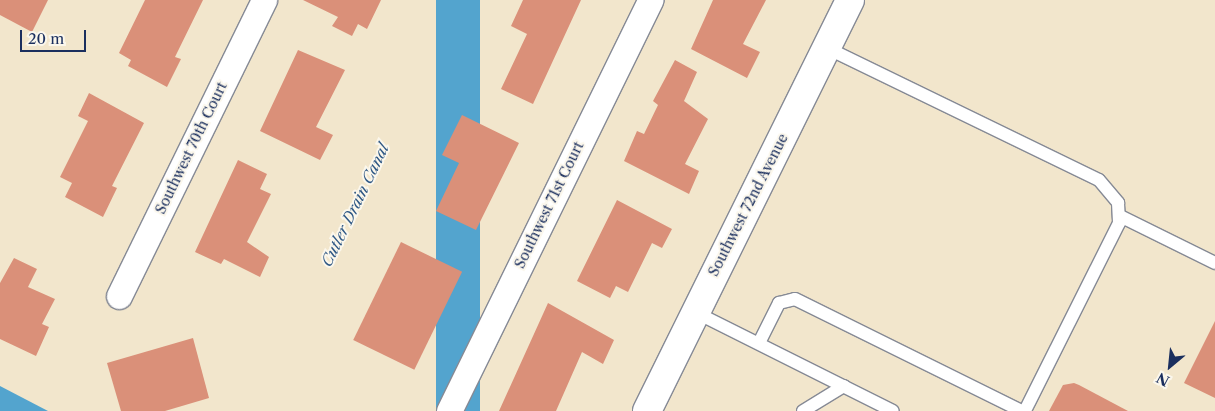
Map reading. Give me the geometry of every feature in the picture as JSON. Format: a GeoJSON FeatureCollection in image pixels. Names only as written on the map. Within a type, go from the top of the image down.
{"type":"FeatureCollection","features":[{"type":"Feature","properties":{"kind":"street","name":"Southwest 70th Court"},"geometry":{"type":"LineString","coordinates":[[119,296],[264,0]]}},
{"type":"Feature","properties":{"kind":"street","name":"Southwest 71st Court"},"geometry":{"type":"LineString","coordinates":[[448,411],[650,0]]}},
{"type":"Feature","properties":{"kind":"street","name":"Southwest 72nd Avenue"},"geometry":{"type":"LineString","coordinates":[[647,411],[850,0]]}},
{"type":"Feature","properties":{"kind":"lane"},"geometry":{"type":"LineString","coordinates":[[759,343],[780,303],[795,299],[1023,411],[1120,216],[1118,203],[1099,180],[827,48]]}},
{"type":"Feature","properties":{"kind":"lane"},"geometry":{"type":"LineString","coordinates":[[1120,216],[1215,263]]}},
{"type":"Feature","properties":{"kind":"lane"},"geometry":{"type":"LineString","coordinates":[[695,312],[893,411]]}},
{"type":"Feature","properties":{"kind":"lane"},"geometry":{"type":"LineString","coordinates":[[803,411],[844,386]]}},
{"type":"Feature","properties":{"kind":"water"},"geometry":{"type":"Polygon","coordinates":[[[436,0],[480,0],[480,411],[436,411],[436,0]]]}},
{"type":"Feature","properties":{"kind":"water"},"geometry":{"type":"Polygon","coordinates":[[[0,386],[48,411],[0,411],[0,386]]]}},
{"type":"Feature","properties":{"kind":"building"},"geometry":{"type":"Polygon","coordinates":[[[0,0],[48,0],[32,32],[0,15],[0,0]]]}},
{"type":"Feature","properties":{"kind":"building"},"geometry":{"type":"Polygon","coordinates":[[[145,0],[203,0],[175,57],[181,59],[167,87],[128,66],[131,60],[119,53],[145,0]]]}},
{"type":"Feature","properties":{"kind":"building"},"geometry":{"type":"Polygon","coordinates":[[[303,0],[381,0],[367,29],[358,24],[352,36],[332,26],[338,17],[303,0]]]}},
{"type":"Feature","properties":{"kind":"building"},"geometry":{"type":"Polygon","coordinates":[[[523,0],[581,0],[533,104],[501,89],[527,34],[511,26],[523,0]]]}},
{"type":"Feature","properties":{"kind":"building"},"geometry":{"type":"Polygon","coordinates":[[[713,0],[766,0],[743,44],[760,52],[747,78],[691,49],[713,0]]]}},
{"type":"Feature","properties":{"kind":"building"},"geometry":{"type":"Polygon","coordinates":[[[298,50],[345,70],[316,127],[333,135],[320,160],[260,131],[298,50]]]}},
{"type":"Feature","properties":{"kind":"building"},"geometry":{"type":"Polygon","coordinates":[[[675,60],[697,72],[684,101],[708,119],[685,164],[699,171],[689,194],[624,161],[637,131],[644,134],[658,105],[653,101],[675,60]]]}},
{"type":"Feature","properties":{"kind":"building"},"geometry":{"type":"Polygon","coordinates":[[[89,93],[144,123],[112,186],[117,188],[103,217],[65,197],[72,183],[60,177],[88,121],[78,116],[89,93]]]}},
{"type":"Feature","properties":{"kind":"building"},"geometry":{"type":"Polygon","coordinates":[[[462,115],[519,143],[476,230],[436,211],[459,163],[442,155],[462,115]]]}},
{"type":"Feature","properties":{"kind":"building"},"geometry":{"type":"Polygon","coordinates":[[[238,160],[267,174],[260,189],[271,194],[247,242],[269,257],[260,277],[224,259],[221,264],[195,252],[238,160]]]}},
{"type":"Feature","properties":{"kind":"building"},"geometry":{"type":"Polygon","coordinates":[[[617,200],[672,229],[662,248],[652,243],[628,292],[616,286],[610,298],[577,281],[617,200]]]}},
{"type":"Feature","properties":{"kind":"building"},"geometry":{"type":"Polygon","coordinates":[[[401,242],[462,272],[414,370],[353,340],[401,242]]]}},
{"type":"Feature","properties":{"kind":"building"},"geometry":{"type":"Polygon","coordinates":[[[14,258],[37,269],[28,287],[55,299],[42,324],[49,327],[36,356],[0,339],[0,283],[14,258]]]}},
{"type":"Feature","properties":{"kind":"building"},"geometry":{"type":"Polygon","coordinates":[[[548,303],[614,340],[603,364],[582,352],[556,411],[499,411],[548,303]]]}},
{"type":"Feature","properties":{"kind":"building"},"geometry":{"type":"Polygon","coordinates":[[[1215,321],[1215,398],[1184,383],[1215,321]]]}},
{"type":"Feature","properties":{"kind":"building"},"geometry":{"type":"Polygon","coordinates":[[[193,338],[209,398],[165,411],[121,411],[107,363],[193,338]]]}},
{"type":"Feature","properties":{"kind":"building"},"geometry":{"type":"Polygon","coordinates":[[[1074,383],[1128,411],[1049,411],[1063,385],[1074,383]]]}},
{"type":"Feature","properties":{"kind":"water label","name":"Cutler Drain Canal"},"geometry":{"type":"Point","coordinates":[355,205]}}]}
